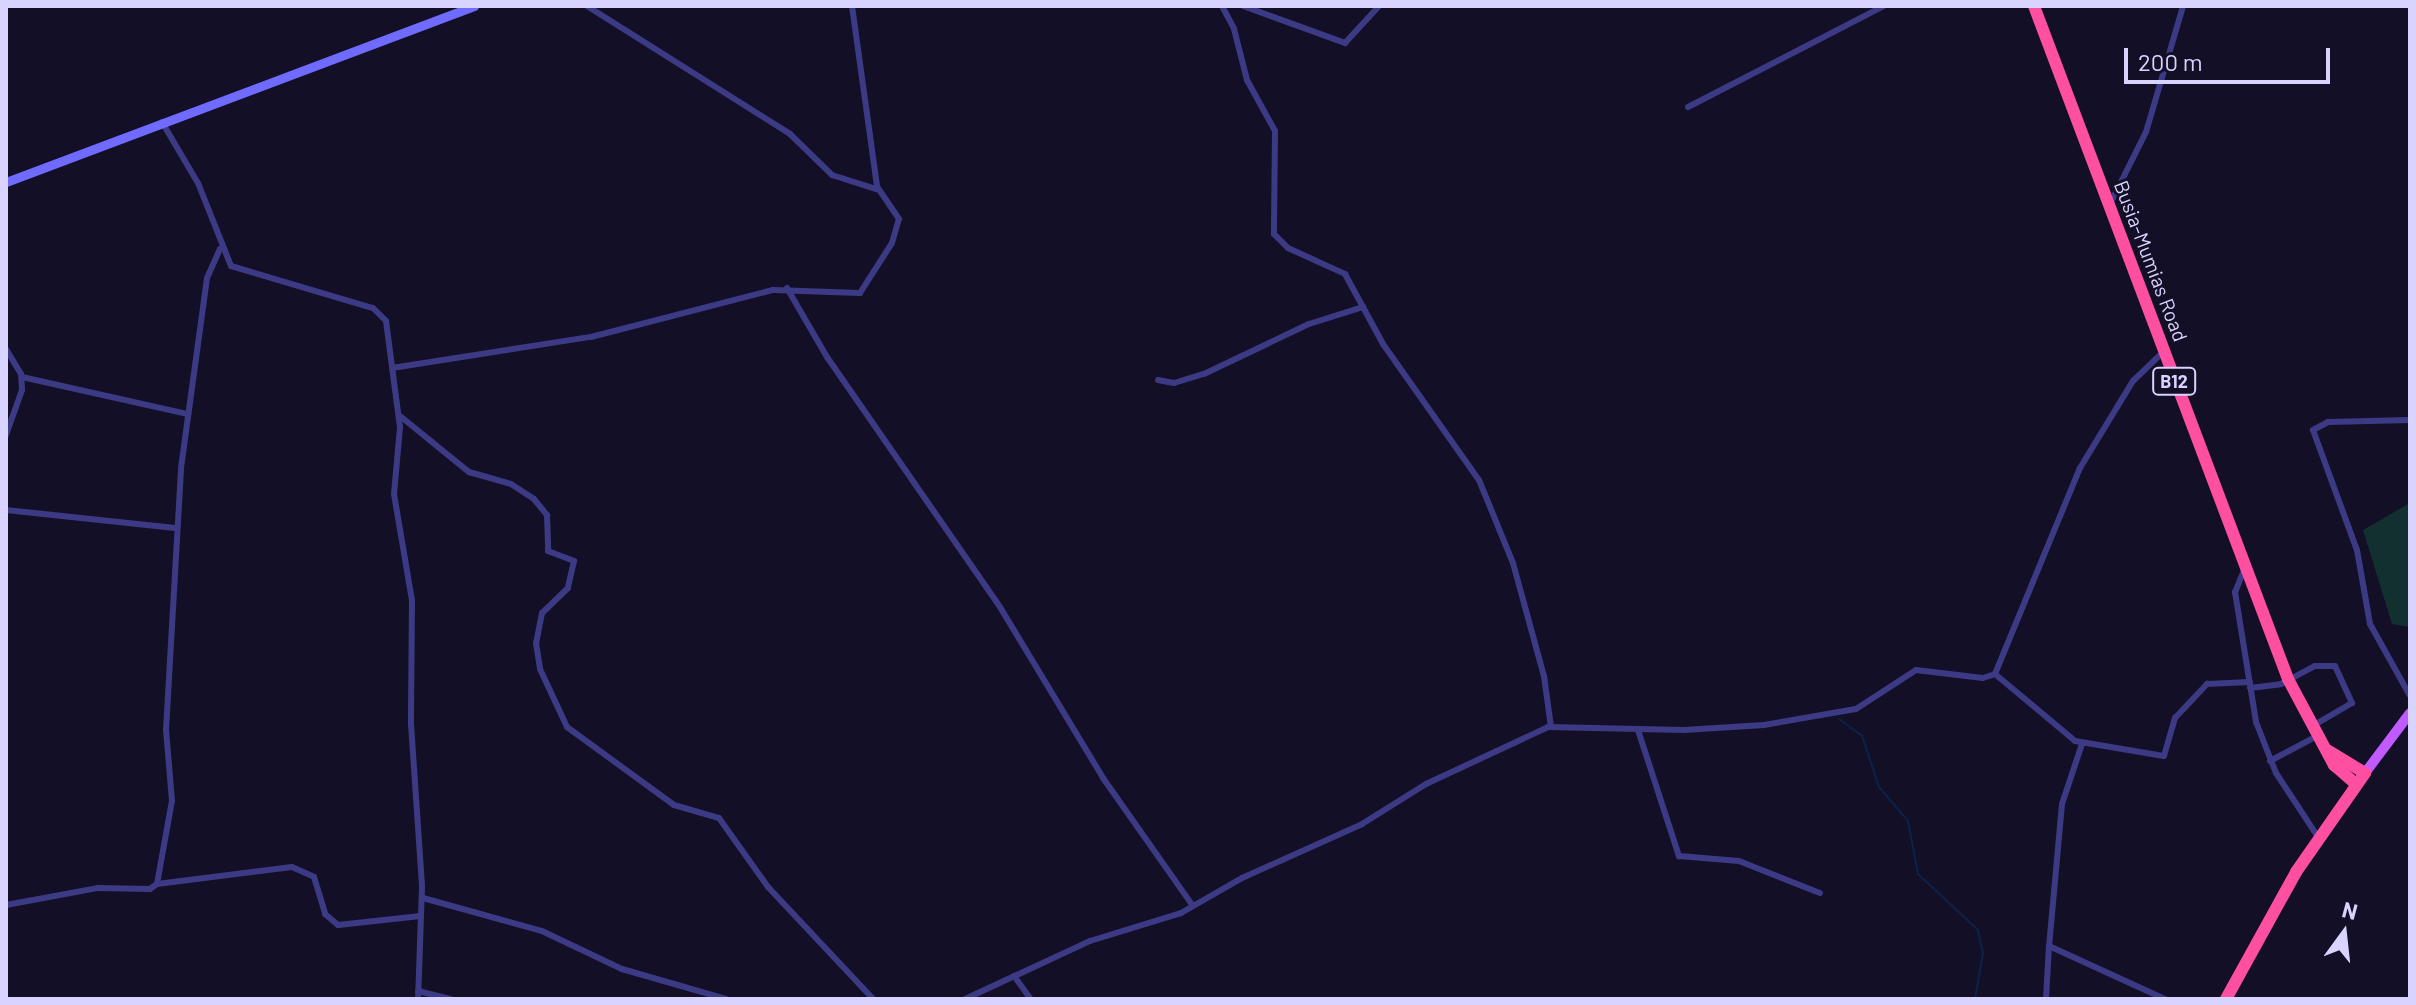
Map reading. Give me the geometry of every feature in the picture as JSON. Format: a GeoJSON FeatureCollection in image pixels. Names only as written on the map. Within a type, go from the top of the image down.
{"type":"FeatureCollection","features":[{"type":"Feature","properties":{"kind":"highway","name":"Busia-Mumias Road"},"geometry":{"type":"LineString","coordinates":[[2034,6],[2288,679],[2338,771],[2338,807]]}},
{"type":"Feature","properties":{"kind":"highway","name":"Busia-Mumias Road"},"geometry":{"type":"LineString","coordinates":[[2327,750],[2361,779]]}},
{"type":"Feature","properties":{"kind":"highway","name":"Busia-Mumias Road"},"geometry":{"type":"LineString","coordinates":[[2338,771],[2361,779]]}},
{"type":"Feature","properties":{"kind":"highway"},"geometry":{"type":"LineString","coordinates":[[2226,999],[2318,837],[2361,779]]}},
{"type":"Feature","properties":{"kind":"main road"},"geometry":{"type":"LineString","coordinates":[[2361,779],[2410,713]]}},
{"type":"Feature","properties":{"kind":"street"},"geometry":{"type":"LineString","coordinates":[[6,182],[472,6]]}},
{"type":"Feature","properties":{"kind":"street"},"geometry":{"type":"LineString","coordinates":[[587,6],[790,134],[832,175],[879,190]]}},
{"type":"Feature","properties":{"kind":"street"},"geometry":{"type":"LineString","coordinates":[[392,368],[591,337],[668,314],[787,288],[860,293],[897,231],[896,212],[879,190],[852,6]]}},
{"type":"Feature","properties":{"kind":"street"},"geometry":{"type":"LineString","coordinates":[[1222,6],[1234,29],[1247,80],[1275,131],[1274,234],[1288,248],[1341,269],[1383,344],[1466,459],[1501,523],[1544,676],[1551,727]]}},
{"type":"Feature","properties":{"kind":"street"},"geometry":{"type":"LineString","coordinates":[[1243,6],[1345,43],[1379,6]]}},
{"type":"Feature","properties":{"kind":"street"},"geometry":{"type":"LineString","coordinates":[[1688,107],[1884,6]]}},
{"type":"Feature","properties":{"kind":"street"},"geometry":{"type":"LineString","coordinates":[[2109,207],[2146,132],[2183,6]]}},
{"type":"Feature","properties":{"kind":"street"},"geometry":{"type":"LineString","coordinates":[[162,122],[198,183],[220,249],[236,268],[378,310],[386,321],[400,416],[393,486],[412,600],[411,724],[423,898],[418,995],[451,999]]}},
{"type":"Feature","properties":{"kind":"street"},"geometry":{"type":"LineString","coordinates":[[157,884],[172,801],[166,730],[175,528],[207,278],[220,249]]}},
{"type":"Feature","properties":{"kind":"street"},"geometry":{"type":"LineString","coordinates":[[787,288],[827,357],[1000,607],[1103,778],[1193,906]]}},
{"type":"Feature","properties":{"kind":"street"},"geometry":{"type":"LineString","coordinates":[[1158,380],[1174,383],[1204,374],[1309,324],[1363,307]]}},
{"type":"Feature","properties":{"kind":"street"},"geometry":{"type":"LineString","coordinates":[[6,349],[22,377],[20,405],[6,435]]}},
{"type":"Feature","properties":{"kind":"street"},"geometry":{"type":"LineString","coordinates":[[965,999],[1090,941],[1193,906],[1242,878],[1362,824],[1417,788],[1551,727],[1638,730],[1725,728],[1843,714],[1921,669],[1983,678],[1995,674],[2080,468],[2133,381],[2163,352]]}},
{"type":"Feature","properties":{"kind":"street"},"geometry":{"type":"LineString","coordinates":[[22,377],[188,414]]}},
{"type":"Feature","properties":{"kind":"street"},"geometry":{"type":"LineString","coordinates":[[400,416],[469,472],[511,484],[534,499],[547,515],[548,551],[574,561],[568,588],[542,613],[536,643],[540,669],[567,727],[674,805],[719,818],[768,887],[873,999]]}},
{"type":"Feature","properties":{"kind":"street"},"geometry":{"type":"LineString","coordinates":[[2410,420],[2328,422],[2318,424],[2313,432],[2357,550],[2370,624],[2410,696]]}},
{"type":"Feature","properties":{"kind":"street"},"geometry":{"type":"LineString","coordinates":[[6,510],[175,528]]}},
{"type":"Feature","properties":{"kind":"street"},"geometry":{"type":"LineString","coordinates":[[2245,568],[2235,592],[2250,685],[2270,761],[2318,837]]}},
{"type":"Feature","properties":{"kind":"street"},"geometry":{"type":"LineString","coordinates":[[1995,674],[2082,744],[2164,756],[2175,718],[2207,684],[2250,685],[2288,679],[2325,665],[2335,666],[2345,678],[2350,707],[2270,761]]}},
{"type":"Feature","properties":{"kind":"street"},"geometry":{"type":"LineString","coordinates":[[1638,730],[1679,856],[1739,861],[1820,893]]}},
{"type":"Feature","properties":{"kind":"street"},"geometry":{"type":"LineString","coordinates":[[2046,999],[2062,804],[2082,744]]}},
{"type":"Feature","properties":{"kind":"street"},"geometry":{"type":"LineString","coordinates":[[6,905],[86,889],[150,889],[157,884],[292,867],[314,877],[325,914],[338,925],[421,916]]}},
{"type":"Feature","properties":{"kind":"street"},"geometry":{"type":"LineString","coordinates":[[423,898],[542,931],[622,969],[726,999]]}},
{"type":"Feature","properties":{"kind":"street"},"geometry":{"type":"LineString","coordinates":[[2049,946],[2165,999]]}},
{"type":"Feature","properties":{"kind":"street"},"geometry":{"type":"LineString","coordinates":[[1014,976],[1031,999]]}},
{"type":"Feature","properties":{"kind":"green space"},"geometry":{"type":"Polygon","coordinates":[[[2410,503],[2410,627],[2392,624],[2363,530],[2410,503]]]}},
{"type":"Feature","properties":{"kind":"waterway"},"geometry":{"type":"LineString","coordinates":[[1839,719],[1862,736],[1879,787],[1908,821],[1918,874],[1978,930],[1983,953],[1975,999]]}}]}
